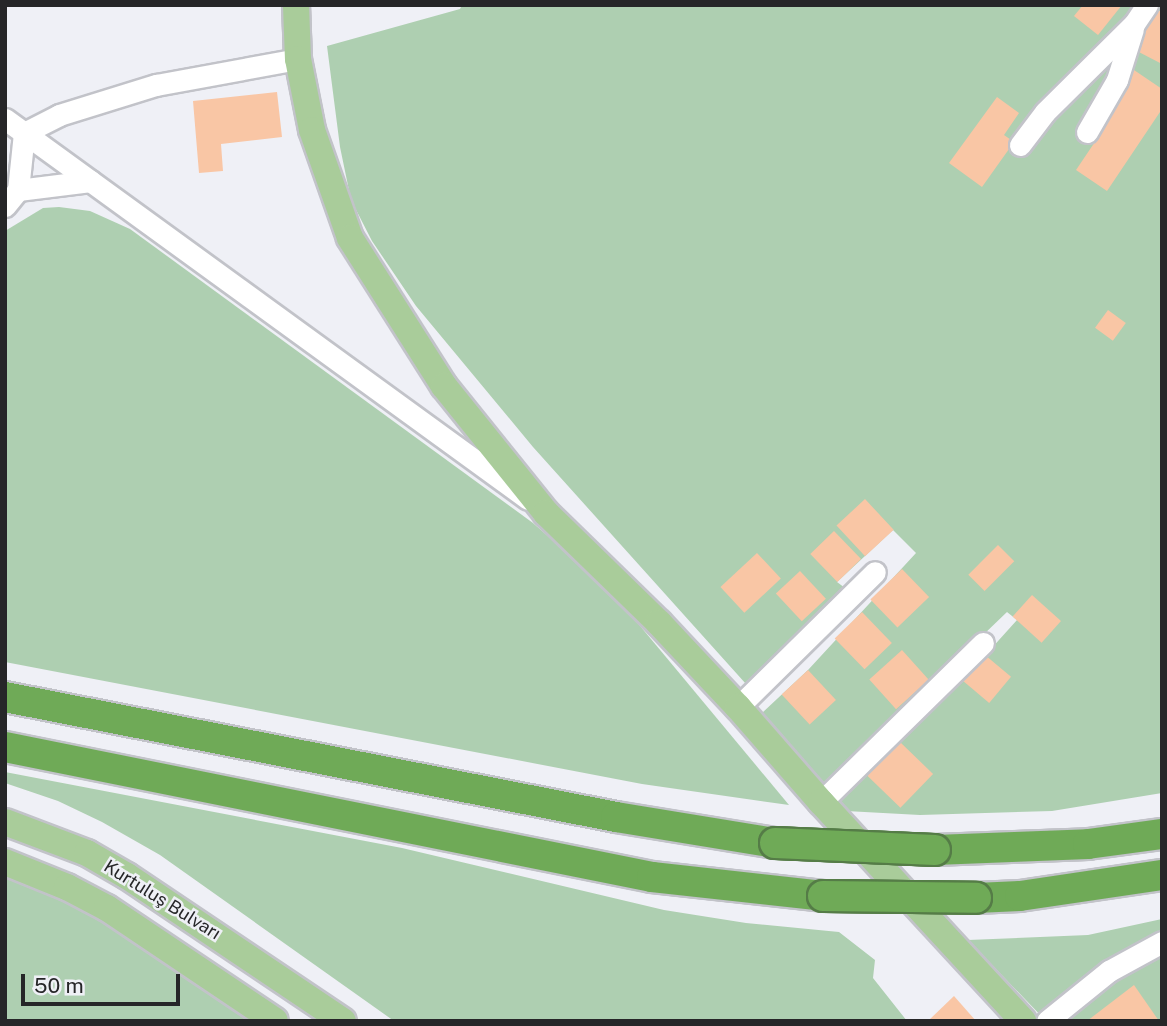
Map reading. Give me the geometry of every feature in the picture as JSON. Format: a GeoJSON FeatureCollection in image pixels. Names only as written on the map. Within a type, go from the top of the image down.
{"type":"FeatureCollection","features":[{"type":"Feature","properties":{"kind":"highway"},"geometry":{"type":"LineString","coordinates":[[5,697],[616,817],[775,843],[935,850],[1088,844],[1160,834]]}},
{"type":"Feature","properties":{"kind":"highway"},"geometry":{"type":"LineString","coordinates":[[5,747],[652,877],[823,896],[976,898],[1020,895],[1162,875]]}},
{"type":"Feature","properties":{"kind":"main road"},"geometry":{"type":"LineString","coordinates":[[296,5],[299,59],[312,130],[350,238],[444,386],[546,513],[659,623],[738,707],[821,802],[1023,1021]]}},
{"type":"Feature","properties":{"kind":"main road","name":"Kurtuluş Bulvarı"},"geometry":{"type":"LineString","coordinates":[[5,822],[88,853],[166,899],[343,1021]]}},
{"type":"Feature","properties":{"kind":"main road","name":"Kurtuluş Bulvarı"},"geometry":{"type":"LineString","coordinates":[[5,862],[67,887],[107,908],[275,1021]]}},
{"type":"Feature","properties":{"kind":"street"},"geometry":{"type":"LineString","coordinates":[[1020,145],[1045,113],[1134,24],[1147,5]]}},
{"type":"Feature","properties":{"kind":"street"},"geometry":{"type":"LineString","coordinates":[[1087,132],[1117,80],[1134,24]]}},
{"type":"Feature","properties":{"kind":"street"},"geometry":{"type":"LineString","coordinates":[[24,133],[59,115],[156,85],[299,59]]}},
{"type":"Feature","properties":{"kind":"street"},"geometry":{"type":"LineString","coordinates":[[5,119],[546,513]]}},
{"type":"Feature","properties":{"kind":"street"},"geometry":{"type":"LineString","coordinates":[[24,133],[12,198],[90,181]]}},
{"type":"Feature","properties":{"kind":"street"},"geometry":{"type":"LineString","coordinates":[[738,707],[875,572]]}},
{"type":"Feature","properties":{"kind":"street"},"geometry":{"type":"LineString","coordinates":[[821,802],[983,643]]}},
{"type":"Feature","properties":{"kind":"street"},"geometry":{"type":"LineString","coordinates":[[1047,1021],[1109,971],[1162,942]]}},
{"type":"Feature","properties":{"kind":"green space"},"geometry":{"type":"Polygon","coordinates":[[[462,5],[1162,5],[1162,793],[1052,811],[920,815],[846,811],[840,802],[962,681],[1017,620],[1007,612],[826,786],[761,714],[808,670],[916,553],[893,530],[837,582],[845,588],[746,684],[533,447],[416,306],[372,241],[351,200],[340,147],[327,46],[460,9],[462,5]]]}},
{"type":"Feature","properties":{"kind":"green space"},"geometry":{"type":"Polygon","coordinates":[[[43,208],[90,211],[130,229],[533,523],[592,575],[636,621],[789,805],[642,784],[5,662],[5,231],[43,208]]]}},
{"type":"Feature","properties":{"kind":"green space"},"geometry":{"type":"Polygon","coordinates":[[[5,772],[402,848],[664,910],[746,923],[839,932],[875,960],[873,978],[907,1021],[394,1021],[160,855],[58,801],[5,783],[5,772]]]}},
{"type":"Feature","properties":{"kind":"green space"},"geometry":{"type":"Polygon","coordinates":[[[5,873],[77,903],[256,1021],[5,1021],[5,873]]]}},
{"type":"Feature","properties":{"kind":"green space"},"geometry":{"type":"Polygon","coordinates":[[[1162,919],[1162,1021],[1046,1021],[968,940],[1088,935],[1162,919]]]}},
{"type":"Feature","properties":{"kind":"building"},"geometry":{"type":"Polygon","coordinates":[[[1083,5],[1122,5],[1098,35],[1074,16],[1083,5]]]}},
{"type":"Feature","properties":{"kind":"building"},"geometry":{"type":"Polygon","coordinates":[[[1155,9],[1162,12],[1162,64],[1133,49],[1155,9]]]}},
{"type":"Feature","properties":{"kind":"building"},"geometry":{"type":"Polygon","coordinates":[[[1134,70],[1162,89],[1162,109],[1107,191],[1076,170],[1105,127],[1099,123],[1134,70]]]}},
{"type":"Feature","properties":{"kind":"building"},"geometry":{"type":"Polygon","coordinates":[[[277,92],[282,137],[221,144],[223,171],[199,173],[193,101],[277,92]]]}},
{"type":"Feature","properties":{"kind":"building"},"geometry":{"type":"Polygon","coordinates":[[[997,97],[1019,113],[1004,135],[1014,142],[982,187],[949,163],[997,97]]]}},
{"type":"Feature","properties":{"kind":"building"},"geometry":{"type":"Polygon","coordinates":[[[1108,310],[1126,323],[1113,341],[1095,328],[1108,310]]]}},
{"type":"Feature","properties":{"kind":"building"},"geometry":{"type":"Polygon","coordinates":[[[865,499],[894,530],[865,556],[836,526],[865,499]]]}},
{"type":"Feature","properties":{"kind":"building"},"geometry":{"type":"Polygon","coordinates":[[[834,531],[861,559],[837,582],[810,554],[834,531]]]}},
{"type":"Feature","properties":{"kind":"building"},"geometry":{"type":"Polygon","coordinates":[[[998,545],[1014,561],[985,591],[968,575],[998,545]]]}},
{"type":"Feature","properties":{"kind":"building"},"geometry":{"type":"Polygon","coordinates":[[[757,553],[781,579],[744,613],[720,587],[757,553]]]}},
{"type":"Feature","properties":{"kind":"building"},"geometry":{"type":"Polygon","coordinates":[[[902,569],[929,597],[897,628],[870,600],[902,569]]]}},
{"type":"Feature","properties":{"kind":"building"},"geometry":{"type":"Polygon","coordinates":[[[800,571],[826,599],[802,621],[776,594],[800,571]]]}},
{"type":"Feature","properties":{"kind":"building"},"geometry":{"type":"Polygon","coordinates":[[[1032,595],[1061,621],[1042,643],[1013,617],[1032,595]]]}},
{"type":"Feature","properties":{"kind":"building"},"geometry":{"type":"Polygon","coordinates":[[[862,612],[892,643],[865,669],[835,638],[862,612]]]}},
{"type":"Feature","properties":{"kind":"building"},"geometry":{"type":"Polygon","coordinates":[[[902,650],[929,680],[896,709],[869,679],[902,650]]]}},
{"type":"Feature","properties":{"kind":"building"},"geometry":{"type":"Polygon","coordinates":[[[985,655],[1011,677],[989,703],[963,681],[985,655]]]}},
{"type":"Feature","properties":{"kind":"building"},"geometry":{"type":"Polygon","coordinates":[[[808,670],[836,700],[810,725],[782,695],[808,670]]]}},
{"type":"Feature","properties":{"kind":"building"},"geometry":{"type":"Polygon","coordinates":[[[900,742],[933,774],[900,808],[867,776],[900,742]]]}},
{"type":"Feature","properties":{"kind":"building"},"geometry":{"type":"Polygon","coordinates":[[[1134,985],[1159,1021],[1087,1021],[1134,985]]]}},
{"type":"Feature","properties":{"kind":"building"},"geometry":{"type":"Polygon","coordinates":[[[954,996],[976,1021],[928,1021],[954,996]]]}}]}
